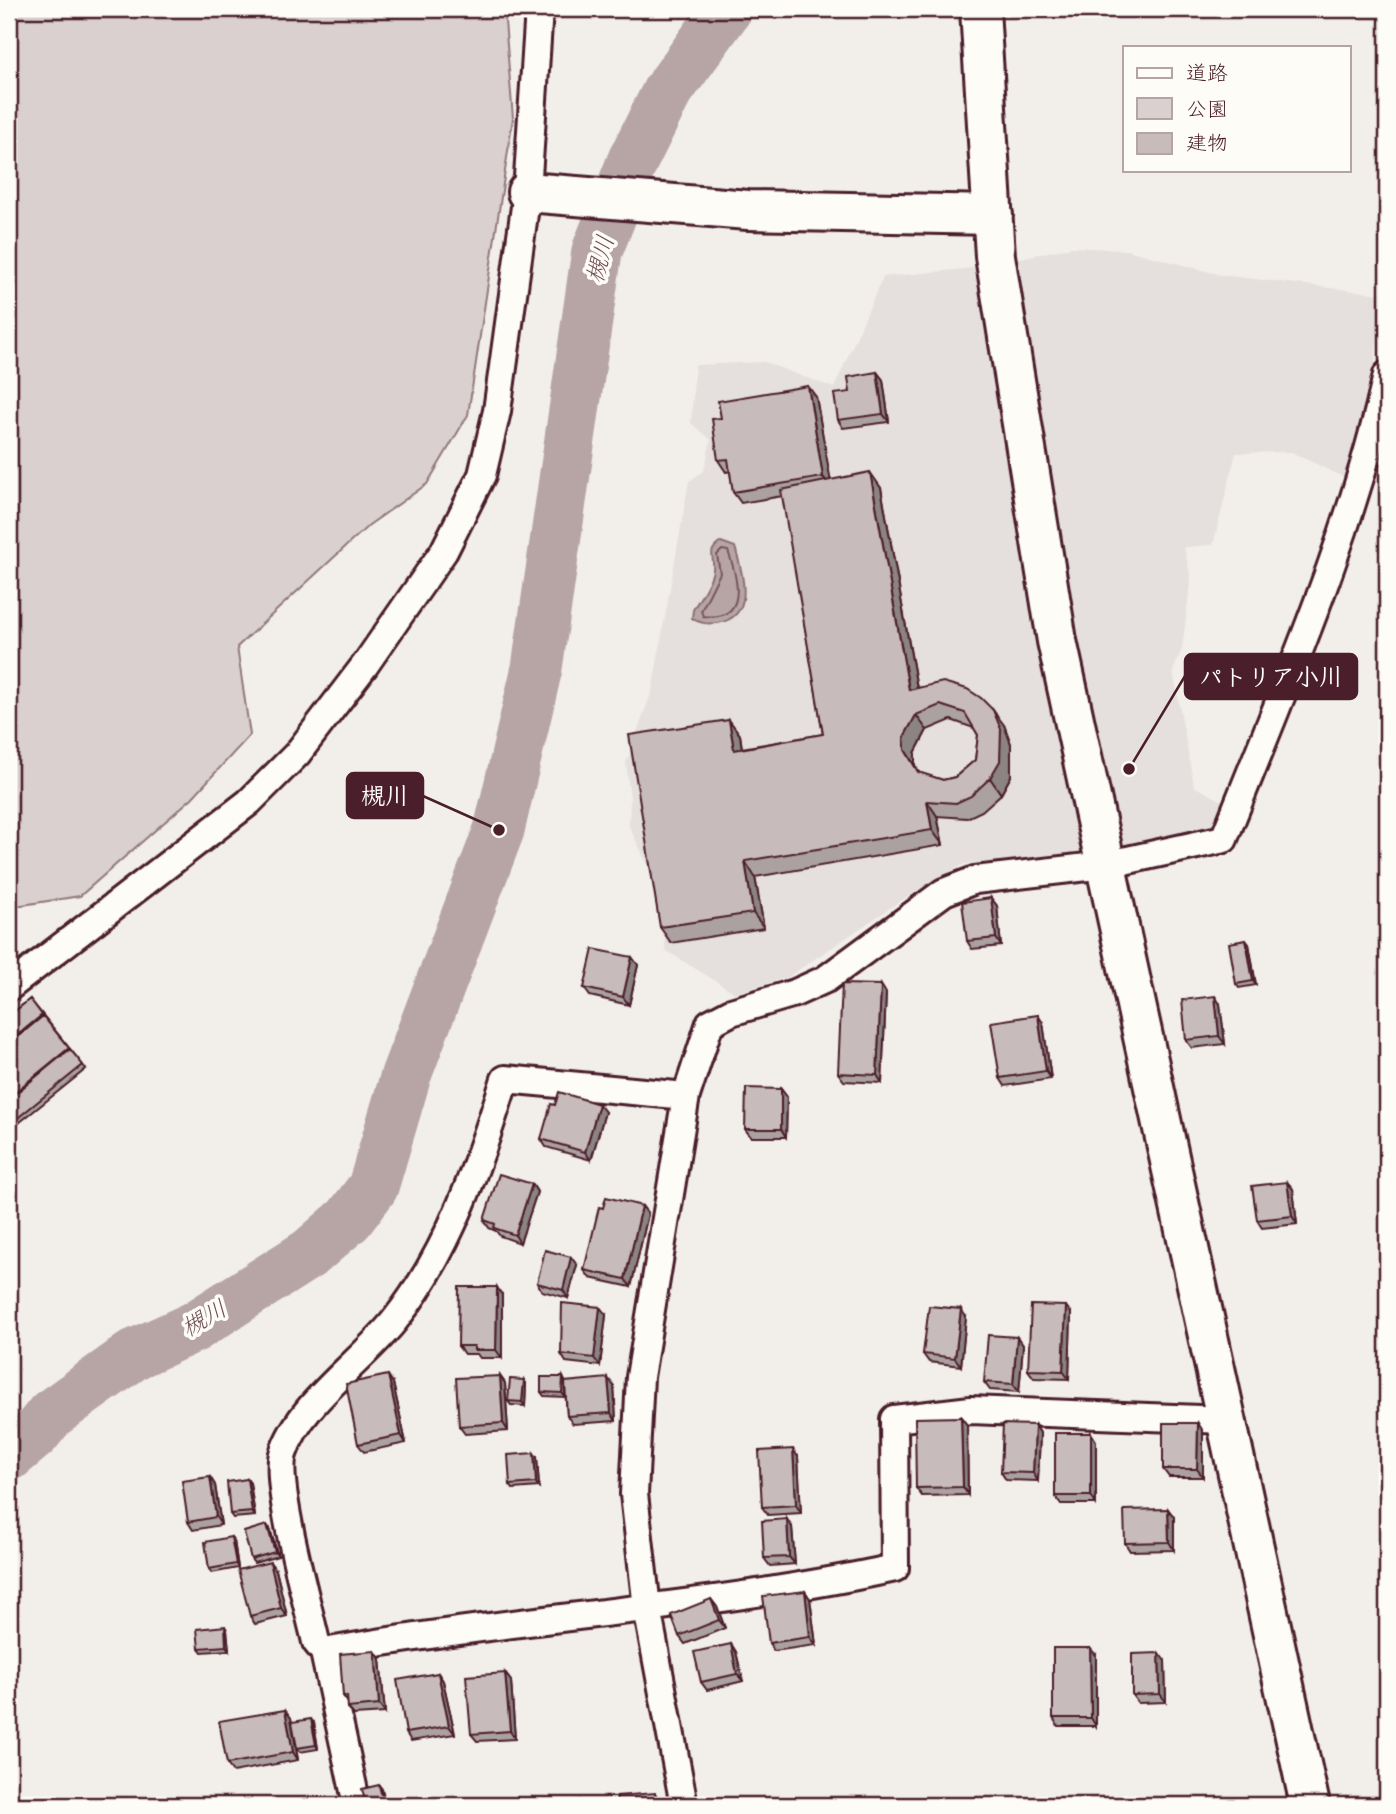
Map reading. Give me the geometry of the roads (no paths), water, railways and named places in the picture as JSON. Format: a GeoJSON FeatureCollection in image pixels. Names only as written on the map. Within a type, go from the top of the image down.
{"type":"FeatureCollection","features":[{"type":"Feature","properties":{"kind":"street"},"geometry":{"type":"LineString","coordinates":[[9,987],[249,802],[306,743],[365,665],[444,551],[482,475],[538,192],[539,9]]}},
{"type":"Feature","properties":{"kind":"street"},"geometry":{"type":"LineString","coordinates":[[980,9],[995,256],[1057,641],[1310,1805]]}},
{"type":"Feature","properties":{"kind":"street"},"geometry":{"type":"LineString","coordinates":[[538,192],[748,210],[993,215]]}},
{"type":"Feature","properties":{"kind":"street"},"geometry":{"type":"LineString","coordinates":[[684,1805],[647,1608],[634,1494],[640,1377],[686,1096],[710,1023],[731,1012],[795,993],[826,979],[944,892],[975,880],[1105,865],[1224,839],[1346,525],[1373,440],[1387,375]]}},
{"type":"Feature","properties":{"kind":"street"},"geometry":{"type":"LineString","coordinates":[[357,1805],[324,1652],[316,1642],[290,1527],[283,1454],[303,1418],[395,1320],[437,1256],[484,1146],[505,1079],[686,1096]]}},
{"type":"Feature","properties":{"kind":"street"},"geometry":{"type":"LineString","coordinates":[[324,1652],[408,1636],[647,1608],[824,1583],[895,1567],[894,1419],[971,1409],[1226,1420]]}},
{"type":"Feature","properties":{"kind":"water"},"geometry":{"type":"Polygon","coordinates":[[[721,542],[735,547],[743,580],[742,602],[738,612],[730,619],[718,623],[701,622],[692,618],[693,610],[712,575],[712,552],[721,542]]]}},
{"type":"Feature","properties":{"kind":"waterway","name":"槻川"},"geometry":{"type":"LineString","coordinates":[[9,1456],[35,1434],[51,1414],[135,1354],[194,1327],[310,1253],[349,1219],[373,1187],[406,1075],[499,830],[537,668],[597,251],[633,160],[667,92],[727,9]]}},
{"type":"Feature","properties":{"kind":"place","name":"パトリア小川"},"geometry":{"type":"Point","coordinates":[1129,769]}},
{"type":"Feature","properties":{"kind":"place","name":"槻川"},"geometry":{"type":"Point","coordinates":[499,830]}}]}
